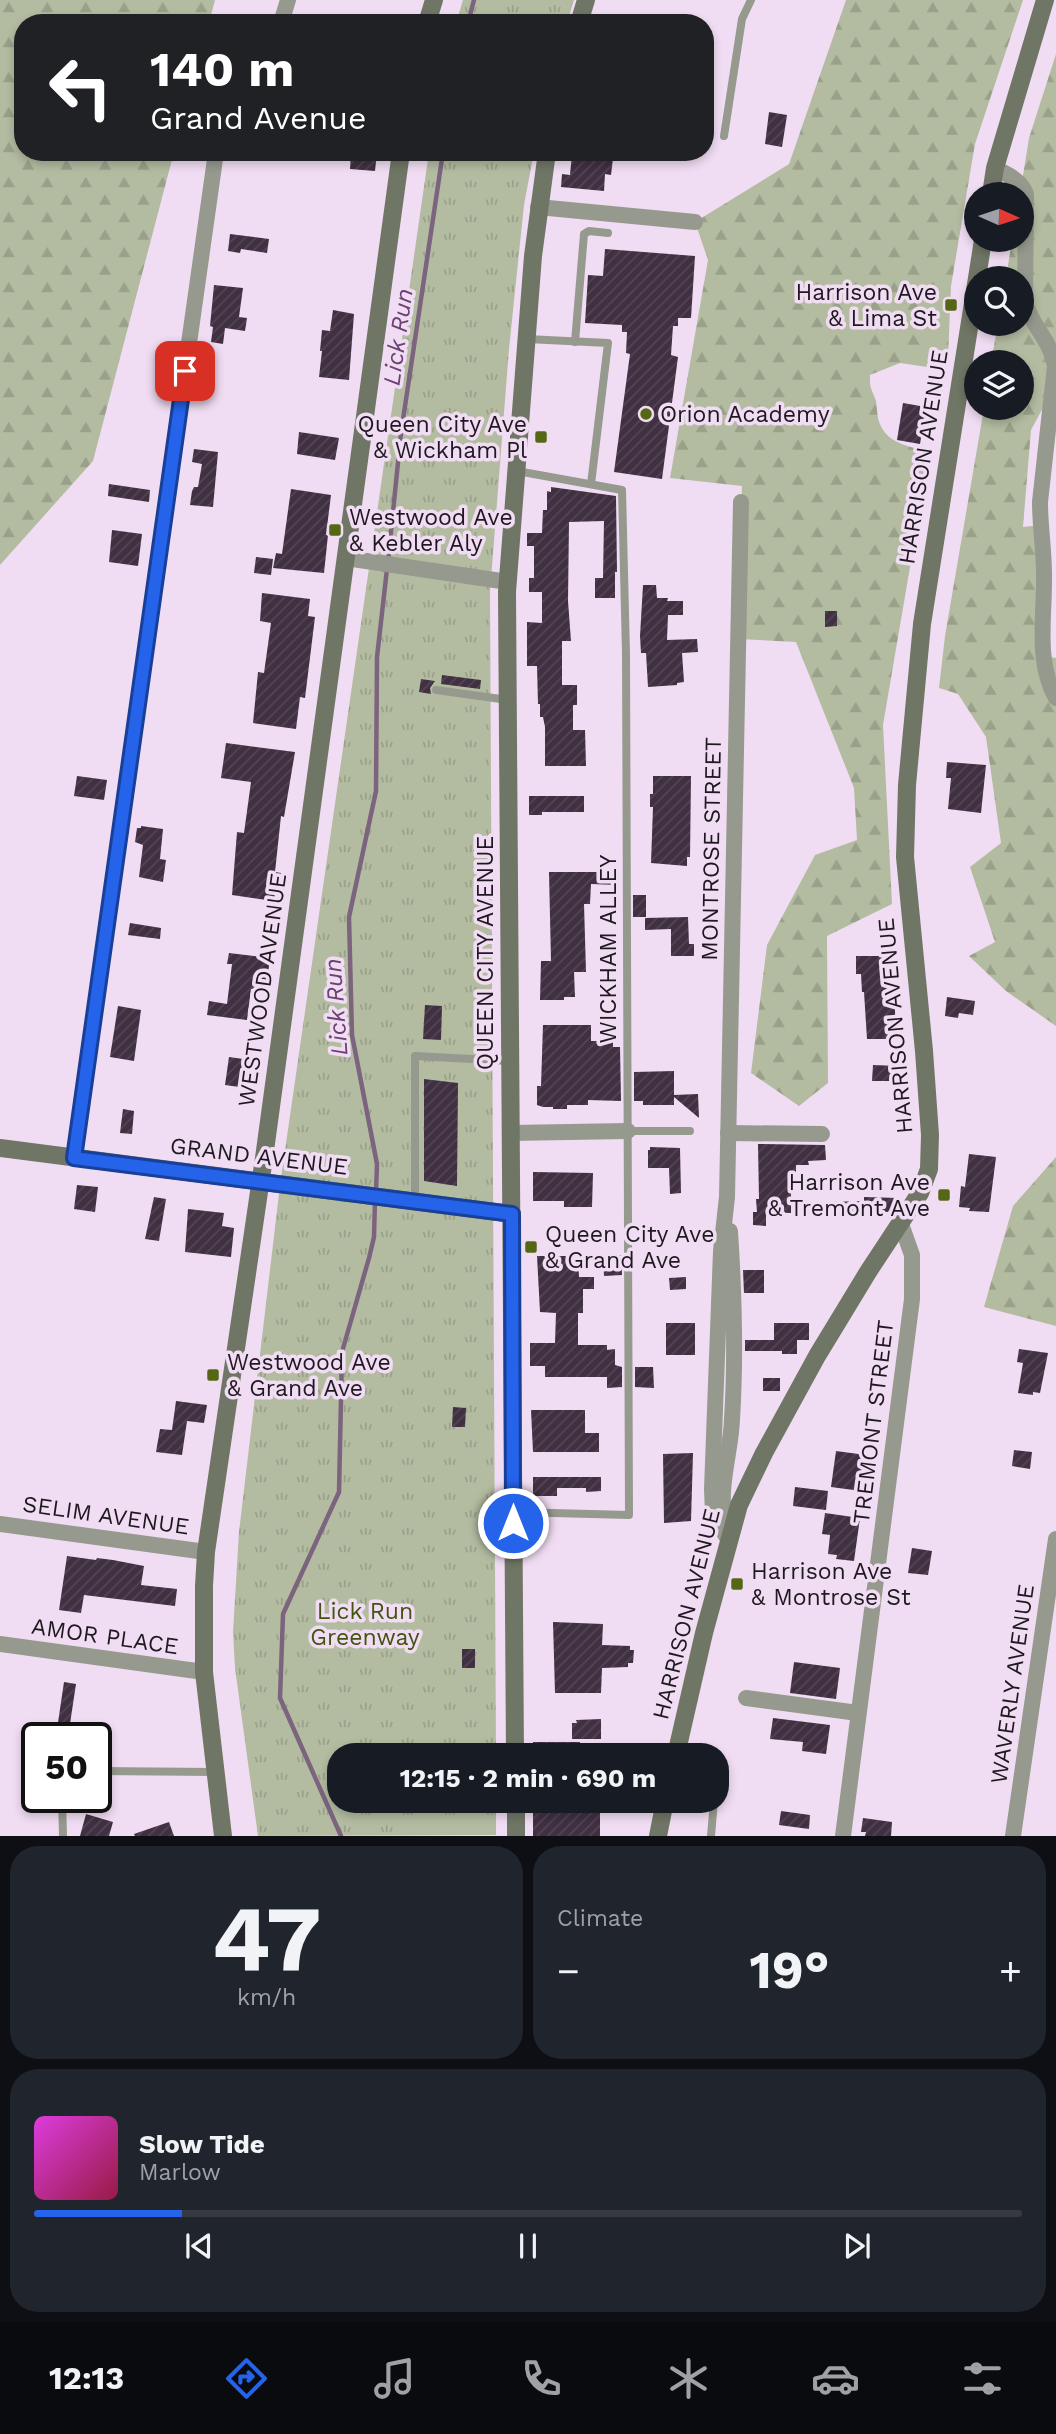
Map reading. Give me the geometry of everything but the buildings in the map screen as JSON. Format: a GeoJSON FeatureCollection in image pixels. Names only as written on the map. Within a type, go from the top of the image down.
{"type":"FeatureCollection","features":[{"type":"Feature","properties":{"kind":"main road"},"geometry":{"type":"LineString","coordinates":[[992,182],[1045,0]]}},
{"type":"Feature","properties":{"kind":"main road","name":"WESTWOOD AVENUE"},"geometry":{"type":"LineString","coordinates":[[223,1836],[204,1672],[206,1552],[261,1181],[400,161]]}},
{"type":"Feature","properties":{"kind":"main road","name":"QUEEN CITY AVENUE"},"geometry":{"type":"LineString","coordinates":[[515,1743],[508,582],[538,207],[546,161]]}},
{"type":"Feature","properties":{"kind":"main road","name":"HARRISON AVENUE"},"geometry":{"type":"LineString","coordinates":[[679,1743],[738,1506],[796,1395],[868,1272],[925,1184],[929,1169],[923,1051],[905,857],[907,785],[922,624],[981,252]]}},
{"type":"Feature","properties":{"kind":"main road","name":"GRAND AVENUE"},"geometry":{"type":"LineString","coordinates":[[0,1148],[512,1214]]}},
{"type":"Feature","properties":{"kind":"main road"},"geometry":{"type":"LineString","coordinates":[[516,1813],[516,1836]]}},
{"type":"Feature","properties":{"kind":"main road"},"geometry":{"type":"LineString","coordinates":[[657,1836],[662,1813]]}},
{"type":"Feature","properties":{"kind":"street"},"geometry":{"type":"LineString","coordinates":[[74,1158],[215,161]]}},
{"type":"Feature","properties":{"kind":"street"},"geometry":{"type":"LineString","coordinates":[[995,168],[1017,181],[1026,194],[1025,301],[1027,312],[1052,352],[1055,366],[1040,502],[1040,525],[1044,571],[1043,656],[1045,670],[1056,698]]}},
{"type":"Feature","properties":{"kind":"street"},"geometry":{"type":"LineString","coordinates":[[538,207],[695,222]]}},
{"type":"Feature","properties":{"kind":"street","name":"MONTROSE STREET"},"geometry":{"type":"LineString","coordinates":[[728,1539],[713,1515],[712,1489],[720,1251],[727,1197],[741,502]]}},
{"type":"Feature","properties":{"kind":"street"},"geometry":{"type":"LineString","coordinates":[[346,558],[508,582]]}},
{"type":"Feature","properties":{"kind":"street"},"geometry":{"type":"LineString","coordinates":[[510,1133],[628,1132]]}},
{"type":"Feature","properties":{"kind":"street"},"geometry":{"type":"LineString","coordinates":[[728,1133],[822,1134]]}},
{"type":"Feature","properties":{"kind":"street","name":"TREMONT STREET"},"geometry":{"type":"LineString","coordinates":[[843,1836],[912,1299],[912,1255],[901,1224]]}},
{"type":"Feature","properties":{"kind":"street","name":"SELIM AVENUE"},"geometry":{"type":"LineString","coordinates":[[0,1524],[206,1552]]}},
{"type":"Feature","properties":{"kind":"street","name":"WAVERLY AVENUE"},"geometry":{"type":"LineString","coordinates":[[1013,1836],[1056,1539]]}},
{"type":"Feature","properties":{"kind":"street","name":"AMOR PLACE"},"geometry":{"type":"LineString","coordinates":[[0,1644],[204,1672]]}},
{"type":"Feature","properties":{"kind":"street"},"geometry":{"type":"LineString","coordinates":[[746,1698],[858,1713]]}},
{"type":"Feature","properties":{"kind":"lane"},"geometry":{"type":"LineString","coordinates":[[724,136],[742,19],[751,0]]}},
{"type":"Feature","properties":{"kind":"lane"},"geometry":{"type":"LineString","coordinates":[[575,342],[584,234],[589,230],[608,233]]}},
{"type":"Feature","properties":{"kind":"lane"},"geometry":{"type":"LineString","coordinates":[[527,339],[608,343],[592,484]]}},
{"type":"Feature","properties":{"kind":"lane","name":"WICKHAM ALLEY"},"geometry":{"type":"LineString","coordinates":[[513,1512],[629,1515],[626,667],[622,490],[517,471]]}},
{"type":"Feature","properties":{"kind":"lane"},"geometry":{"type":"LineString","coordinates":[[436,690],[508,700]]}},
{"type":"Feature","properties":{"kind":"lane"},"geometry":{"type":"LineString","coordinates":[[415,1201],[415,1056],[510,1061]]}},
{"type":"Feature","properties":{"kind":"lane"},"geometry":{"type":"LineString","coordinates":[[628,1132],[690,1131]]}},
{"type":"Feature","properties":{"kind":"lane"},"geometry":{"type":"LineString","coordinates":[[112,1771],[215,1772]]}},
{"type":"Feature","properties":{"kind":"lane"},"geometry":{"type":"LineString","coordinates":[[62,1813],[63,1836]]}},
{"type":"Feature","properties":{"kind":"lane"},"geometry":{"type":"LineString","coordinates":[[710,1836],[713,1813]]}},
{"type":"Feature","properties":{"kind":"green space"},"geometry":{"type":"Polygon","coordinates":[[[0,0],[215,0],[211,14],[14,14],[14,161],[172,161],[93,461],[0,565],[0,0]]]}},
{"type":"Feature","properties":{"kind":"green space"},"geometry":{"type":"Polygon","coordinates":[[[463,0],[574,0],[570,14],[459,14],[463,0]]]}},
{"type":"Feature","properties":{"kind":"green space"},"geometry":{"type":"Polygon","coordinates":[[[846,0],[1023,0],[975,144],[969,182],[964,182],[964,209],[951,286],[948,358],[934,368],[900,363],[870,375],[878,418],[885,432],[896,441],[925,451],[928,462],[883,725],[892,904],[827,936],[828,1083],[799,1106],[751,1073],[767,945],[815,855],[857,840],[854,788],[796,642],[738,639],[742,486],[670,478],[708,260],[695,222],[789,164],[846,0]]]}},
{"type":"Feature","properties":{"kind":"green space"},"geometry":{"type":"Polygon","coordinates":[[[1056,54],[1056,392],[1052,391],[1031,430],[1023,527],[1040,525],[1044,656],[1056,658],[1056,1026],[1006,991],[969,956],[995,942],[970,867],[1001,843],[986,737],[958,694],[939,688],[945,636],[982,420],[1034,420],[1034,350],[993,350],[996,336],[1034,336],[1034,266],[1008,266],[1010,252],[1034,252],[1034,182],[1022,182],[1029,138],[1056,54]]]}},
{"type":"Feature","properties":{"kind":"green space","name":"Lick Run Greenway"},"geometry":{"type":"Polygon","coordinates":[[[428,161],[532,161],[524,205],[509,349],[490,592],[496,1743],[327,1743],[327,1813],[496,1813],[496,1835],[258,1836],[235,1668],[233,1632],[239,1532],[280,1185],[428,161]]]}},
{"type":"Feature","properties":{"kind":"green space"},"geometry":{"type":"Polygon","coordinates":[[[1056,1157],[1056,1326],[984,1307],[1013,1206],[1056,1157]]]}},
{"type":"Feature","properties":{"kind":"green space"},"geometry":{"type":"Polygon","coordinates":[[[421,1825],[484,1825],[483,1835],[420,1835],[421,1825]]]}},
{"type":"Feature","properties":{"kind":"waterway","name":"Lick Run"},"geometry":{"type":"LineString","coordinates":[[470,14],[474,0]]}},
{"type":"Feature","properties":{"kind":"waterway","name":"Lick Run"},"geometry":{"type":"LineString","coordinates":[[388,561],[401,433],[442,161]]}},
{"type":"Feature","properties":{"kind":"waterway","name":"Lick Run"},"geometry":{"type":"LineString","coordinates":[[376,1192],[377,1164],[352,1035],[349,917],[376,791],[377,657],[387,569]]}},
{"type":"Feature","properties":{"kind":"waterway","name":"Lick Run"},"geometry":{"type":"LineString","coordinates":[[341,1836],[280,1698],[283,1614],[339,1492],[342,1352],[374,1237],[375,1200]]}},
{"type":"Feature","properties":{"kind":"place","name":"Harrison Ave & Lima St"},"geometry":{"type":"Point","coordinates":[951,305]}},
{"type":"Feature","properties":{"kind":"place","name":"Orion Academy"},"geometry":{"type":"Point","coordinates":[646,414]}},
{"type":"Feature","properties":{"kind":"place","name":"Queen City Ave & Wickham Pl"},"geometry":{"type":"Point","coordinates":[541,437]}},
{"type":"Feature","properties":{"kind":"place","name":"Westwood Ave & Kebler Aly"},"geometry":{"type":"Point","coordinates":[335,530]}},
{"type":"Feature","properties":{"kind":"place","name":"Harrison Ave & Tremont Ave"},"geometry":{"type":"Point","coordinates":[944,1195]}},
{"type":"Feature","properties":{"kind":"place","name":"Queen City Ave & Grand Ave"},"geometry":{"type":"Point","coordinates":[531,1247]}},
{"type":"Feature","properties":{"kind":"place","name":"Westwood Ave & Grand Ave"},"geometry":{"type":"Point","coordinates":[213,1375]}},
{"type":"Feature","properties":{"kind":"place","name":"Harrison Ave & Montrose St"},"geometry":{"type":"Point","coordinates":[737,1584]}},
{"type":"Feature","properties":{"kind":"route"},"geometry":{"type":"LineString","coordinates":[[185,371],[74,1158],[512,1214],[513,1523]]}}]}
